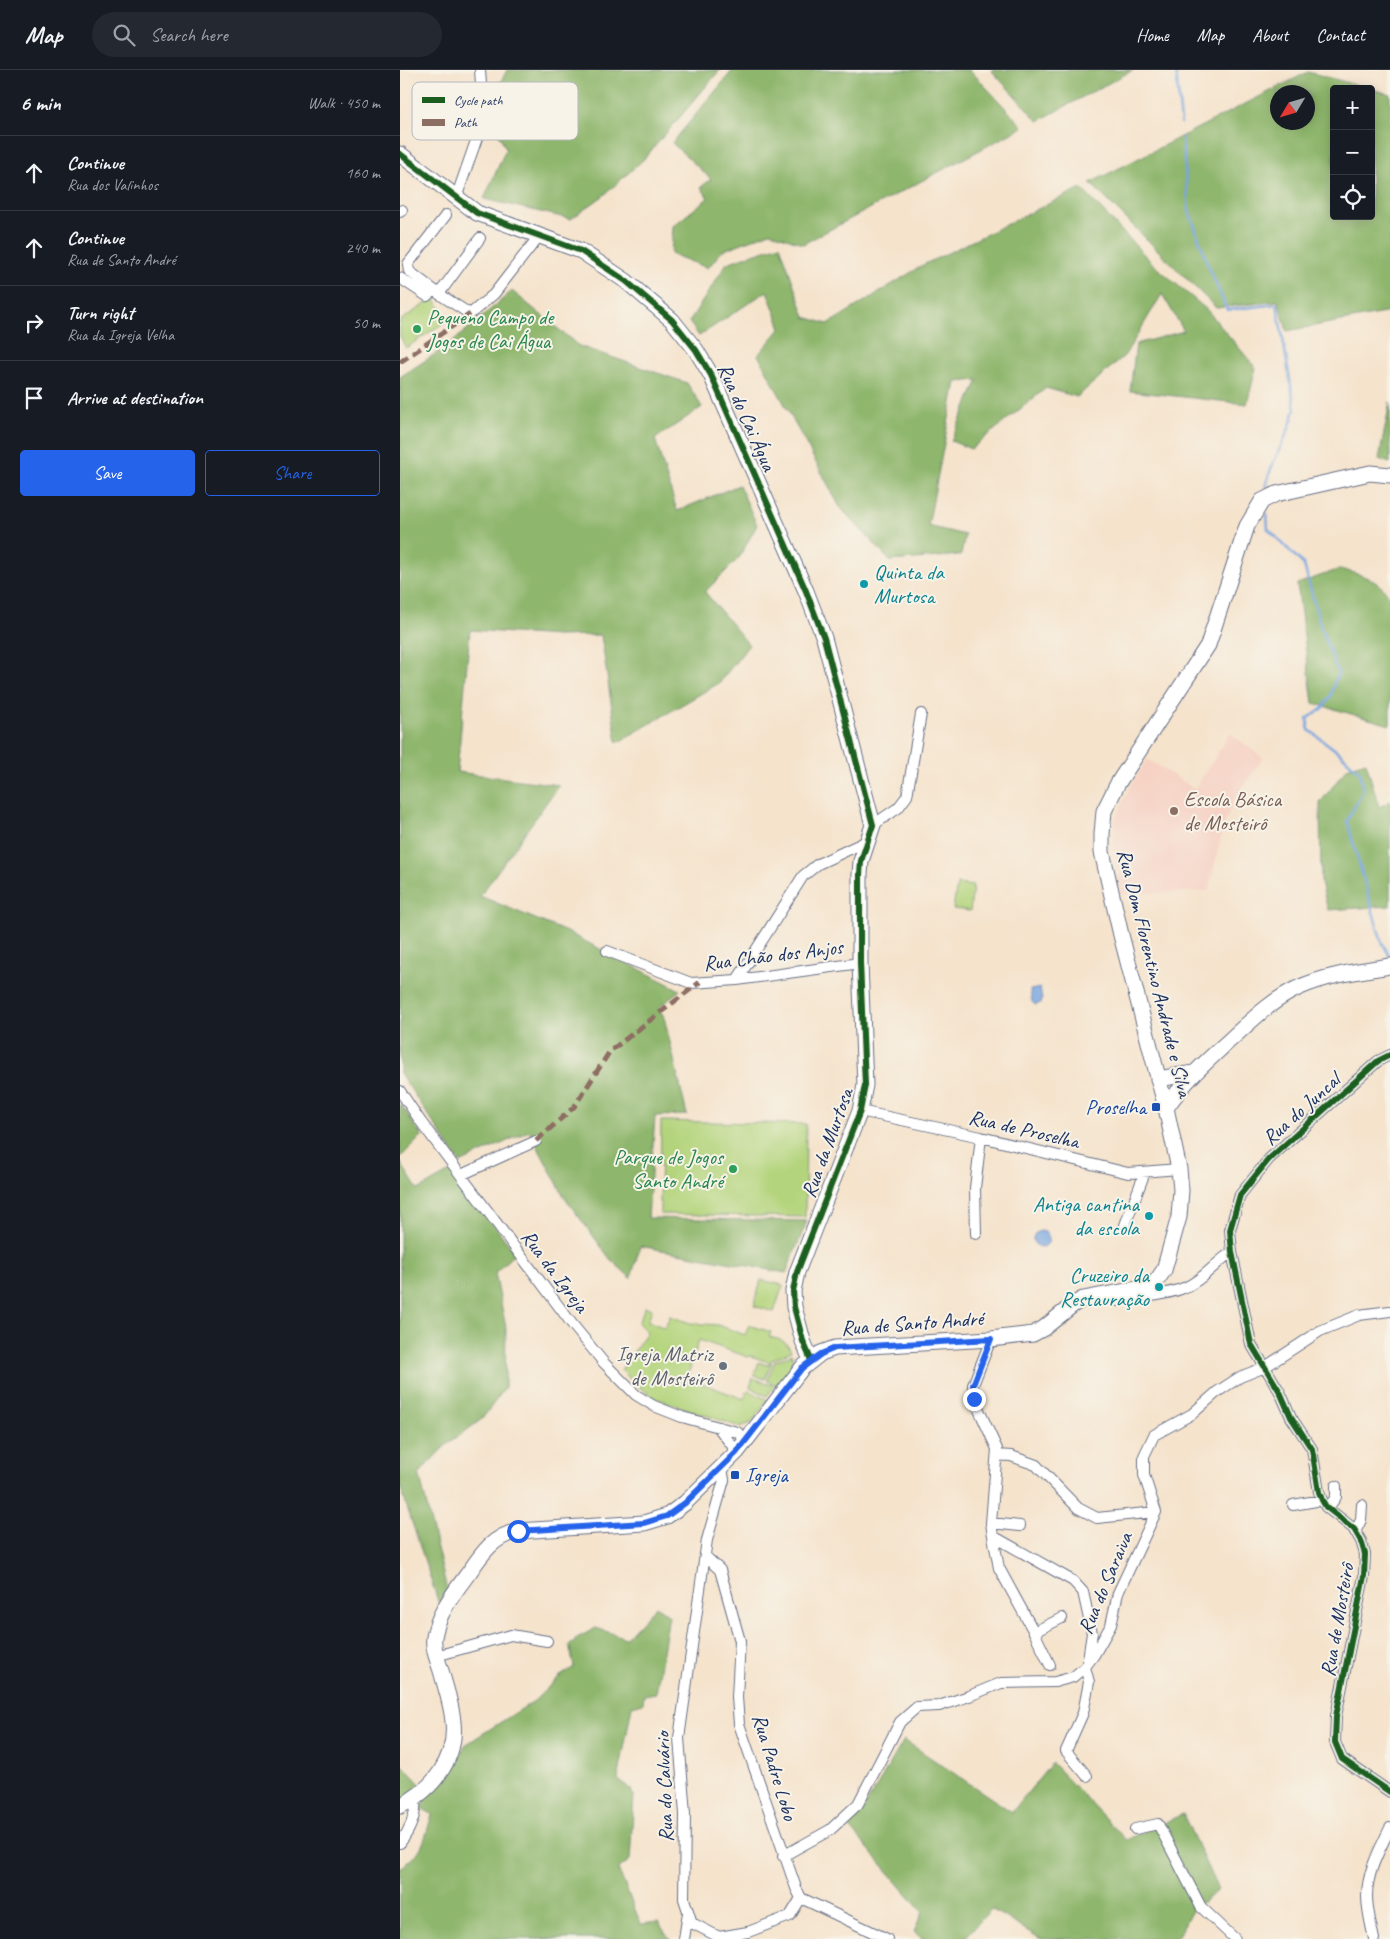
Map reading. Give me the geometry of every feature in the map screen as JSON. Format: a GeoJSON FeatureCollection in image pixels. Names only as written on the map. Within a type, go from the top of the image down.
{"type":"FeatureCollection","features":[{"type":"Feature","properties":{"kind":"main road","name":"Rua do Cai Água"},"geometry":{"type":"LineString","coordinates":[[400,154],[456,198],[484,216],[581,251],[626,281],[672,320],[696,350],[711,375],[806,591],[824,638],[873,825]]}},
{"type":"Feature","properties":{"kind":"main road","name":"Rua Dom Florentino Andrade e Silva"},"geometry":{"type":"LineString","coordinates":[[1113,1292],[1142,1288],[1155,1283],[1164,1270],[1179,1217],[1181,1190],[1179,1169],[1166,1108],[1121,935],[1102,852],[1104,811],[1110,797],[1208,645],[1248,526],[1262,501],[1276,494],[1370,473],[1390,475]]}},
{"type":"Feature","properties":{"kind":"main road"},"geometry":{"type":"LineString","coordinates":[[867,841],[873,825]]}},
{"type":"Feature","properties":{"kind":"main road","name":"Rua da Murtosa"},"geometry":{"type":"LineString","coordinates":[[811,1360],[803,1341],[794,1306],[793,1291],[797,1272],[860,1111],[865,1085],[860,963],[860,874],[861,862],[867,841]]}},
{"type":"Feature","properties":{"kind":"main road"},"geometry":{"type":"LineString","coordinates":[[1166,1108],[1194,1073],[1265,1010],[1298,988],[1321,979],[1390,966]]}},
{"type":"Feature","properties":{"kind":"main road"},"geometry":{"type":"LineString","coordinates":[[1158,1078],[1194,1073]]}},
{"type":"Feature","properties":{"kind":"main road","name":"Rua de Santo André"},"geometry":{"type":"LineString","coordinates":[[400,1806],[432,1783],[443,1769],[450,1755],[454,1723],[447,1691],[436,1656],[434,1636],[449,1601],[470,1570],[496,1539],[508,1533],[518,1531],[644,1523],[659,1520],[680,1507],[722,1468],[747,1440],[799,1371],[811,1360],[835,1348],[991,1339],[1034,1334],[1083,1299],[1113,1292]]}},
{"type":"Feature","properties":{"kind":"street"},"geometry":{"type":"LineString","coordinates":[[456,198],[476,140]]}},
{"type":"Feature","properties":{"kind":"street"},"geometry":{"type":"LineString","coordinates":[[446,215],[408,264],[409,271],[470,314],[494,294],[539,236]]}},
{"type":"Feature","properties":{"kind":"street"},"geometry":{"type":"LineString","coordinates":[[400,278],[427,296],[437,292],[480,238]]}},
{"type":"Feature","properties":{"kind":"street"},"geometry":{"type":"LineString","coordinates":[[873,825],[898,808],[907,796],[921,714]]}},
{"type":"Feature","properties":{"kind":"street"},"geometry":{"type":"LineString","coordinates":[[737,980],[803,876],[818,864],[867,841]]}},
{"type":"Feature","properties":{"kind":"street","name":"Rua Chão dos Anjos"},"geometry":{"type":"LineString","coordinates":[[606,951],[691,983],[737,980],[860,963]]}},
{"type":"Feature","properties":{"kind":"street","name":"Rua do Juncal"},"geometry":{"type":"LineString","coordinates":[[1265,1367],[1251,1344],[1232,1252],[1230,1230],[1240,1196],[1269,1159],[1378,1061],[1390,1055]]}},
{"type":"Feature","properties":{"kind":"street","name":"Rua da Igreja"},"geometry":{"type":"LineString","coordinates":[[400,1091],[572,1324],[604,1363],[636,1395],[654,1406],[682,1417],[737,1432],[747,1440]]}},
{"type":"Feature","properties":{"kind":"street","name":"Rua de Proselha"},"geometry":{"type":"LineString","coordinates":[[860,1111],[981,1137],[1128,1173],[1179,1169]]}},
{"type":"Feature","properties":{"kind":"street"},"geometry":{"type":"LineString","coordinates":[[976,1234],[975,1188],[981,1137]]}},
{"type":"Feature","properties":{"kind":"street"},"geometry":{"type":"LineString","coordinates":[[461,1175],[536,1141]]}},
{"type":"Feature","properties":{"kind":"street"},"geometry":{"type":"LineString","coordinates":[[1125,1226],[1145,1172]]}},
{"type":"Feature","properties":{"kind":"street"},"geometry":{"type":"LineString","coordinates":[[1113,1292],[1118,1301],[1187,1287],[1232,1252]]}},
{"type":"Feature","properties":{"kind":"street"},"geometry":{"type":"LineString","coordinates":[[997,1455],[1011,1456],[1036,1465],[1078,1508],[1097,1518],[1156,1512],[1144,1474],[1144,1456],[1154,1435],[1192,1414],[1217,1392],[1240,1377],[1265,1367],[1320,1331],[1359,1315],[1390,1311]]}},
{"type":"Feature","properties":{"kind":"street"},"geometry":{"type":"LineString","coordinates":[[991,1339],[973,1385],[974,1399],[997,1449],[991,1523],[993,1536],[999,1568],[1050,1665]]}},
{"type":"Feature","properties":{"kind":"street"},"geometry":{"type":"LineString","coordinates":[[1265,1367],[1280,1392],[1291,1417],[1312,1449],[1319,1492],[1325,1504]]}},
{"type":"Feature","properties":{"kind":"street"},"geometry":{"type":"LineString","coordinates":[[718,1427],[737,1452]]}},
{"type":"Feature","properties":{"kind":"street","name":"Rua do Calvário"},"geometry":{"type":"LineString","coordinates":[[688,1910],[684,1899],[685,1814],[678,1738],[707,1540],[724,1480],[722,1468]]}},
{"type":"Feature","properties":{"kind":"street"},"geometry":{"type":"LineString","coordinates":[[1293,1504],[1325,1504],[1336,1497],[1336,1486]]}},
{"type":"Feature","properties":{"kind":"street","name":"Rua de Mosteirô"},"geometry":{"type":"LineString","coordinates":[[1325,1504],[1355,1532],[1361,1541],[1365,1554],[1364,1576],[1336,1716],[1335,1742],[1342,1759],[1390,1792]]}},
{"type":"Feature","properties":{"kind":"street"},"geometry":{"type":"LineString","coordinates":[[1355,1532],[1361,1520],[1362,1505]]}},
{"type":"Feature","properties":{"kind":"street","name":"Rua do Saraiva"},"geometry":{"type":"LineString","coordinates":[[1085,1667],[1111,1625],[1118,1593],[1156,1512]]}},
{"type":"Feature","properties":{"kind":"street"},"geometry":{"type":"LineString","coordinates":[[991,1523],[1020,1526]]}},
{"type":"Feature","properties":{"kind":"street"},"geometry":{"type":"LineString","coordinates":[[783,1856],[830,1830],[858,1804],[900,1722],[917,1707],[939,1706],[1001,1683],[1055,1682],[1073,1677],[1085,1667],[1090,1652],[1092,1633],[1083,1592],[1073,1581],[993,1536]]}},
{"type":"Feature","properties":{"kind":"street","name":"Rua Padre Lobo"},"geometry":{"type":"LineString","coordinates":[[706,1557],[720,1570],[740,1641],[737,1697],[740,1724],[783,1856],[801,1898]]}},
{"type":"Feature","properties":{"kind":"street"},"geometry":{"type":"LineString","coordinates":[[1034,1632],[1062,1618]]}},
{"type":"Feature","properties":{"kind":"street"},"geometry":{"type":"LineString","coordinates":[[436,1656],[511,1635],[547,1642]]}},
{"type":"Feature","properties":{"kind":"street"},"geometry":{"type":"LineString","coordinates":[[1085,1667],[1089,1682],[1083,1713],[1066,1751],[1087,1776]]}},
{"type":"Feature","properties":{"kind":"street"},"geometry":{"type":"LineString","coordinates":[[400,1843],[416,1808],[415,1797]]}},
{"type":"Feature","properties":{"kind":"street"},"geometry":{"type":"LineString","coordinates":[[1135,1829],[1158,1824],[1201,1907],[1235,1939]]}},
{"type":"Feature","properties":{"kind":"street"},"geometry":{"type":"LineString","coordinates":[[1374,1939],[1367,1895],[1370,1875],[1376,1856],[1390,1828]]}},
{"type":"Feature","properties":{"kind":"street"},"geometry":{"type":"LineString","coordinates":[[688,1910],[692,1922],[719,1937],[748,1932],[790,1916],[801,1898],[887,1939]]}},
{"type":"Feature","properties":{"kind":"street"},"geometry":{"type":"LineString","coordinates":[[684,1939],[688,1910]]}},
{"type":"Feature","properties":{"kind":"shaded area","name":"Escola Básica de Mosteirô"},"geometry":{"type":"Polygon","coordinates":[[[1230,733],[1263,758],[1234,799],[1223,827],[1209,891],[1120,894],[1114,849],[1115,820],[1129,788],[1147,759],[1195,789],[1230,733]]]}},
{"type":"Feature","properties":{"kind":"green space"},"geometry":{"type":"Polygon","coordinates":[[[507,70],[720,70],[644,159],[603,196],[571,219],[484,199],[506,149],[502,140],[578,140],[578,82],[501,82],[507,70]]]}},
{"type":"Feature","properties":{"kind":"green space"},"geometry":{"type":"Polygon","coordinates":[[[733,70],[970,70],[1023,127],[803,244],[770,232],[722,251],[708,268],[671,254],[673,226],[708,198],[701,187],[711,179],[672,143],[733,70]]]}},
{"type":"Feature","properties":{"kind":"green space"},"geometry":{"type":"Polygon","coordinates":[[[991,70],[1133,70],[1038,121],[991,70]]]}},
{"type":"Feature","properties":{"kind":"green space"},"geometry":{"type":"Polygon","coordinates":[[[1308,72],[1356,85],[1330,85],[1330,220],[1375,220],[1375,90],[1390,94],[1390,312],[1287,331],[1278,301],[1216,308],[1090,183],[1270,91],[1270,130],[1315,130],[1315,85],[1282,85],[1308,72]]]}},
{"type":"Feature","properties":{"kind":"green space"},"geometry":{"type":"Polygon","coordinates":[[[1081,188],[1154,265],[1207,310],[1256,368],[1247,404],[1130,391],[1136,344],[1184,331],[1162,294],[1125,355],[1077,397],[1046,388],[971,449],[951,441],[978,380],[956,382],[928,526],[965,535],[961,555],[890,561],[840,507],[758,355],[781,328],[767,291],[699,336],[689,322],[727,263],[780,245],[805,317],[828,324],[923,265],[1081,188]]]}},
{"type":"Feature","properties":{"kind":"green space"},"geometry":{"type":"Polygon","coordinates":[[[512,291],[579,346],[687,383],[702,407],[655,439],[677,511],[739,485],[757,525],[739,558],[705,592],[749,645],[719,683],[617,743],[601,635],[557,636],[470,630],[457,772],[559,785],[480,896],[569,933],[680,990],[659,1008],[664,1017],[687,1115],[655,1116],[648,1218],[807,1221],[786,1273],[640,1246],[631,1278],[611,1260],[565,1198],[529,1131],[460,1163],[400,1073],[400,377],[449,345],[512,291]]]}},
{"type":"Feature","properties":{"kind":"green space","name":"Pequeno Campo de Jogos de Cai Água"},"geometry":{"type":"Polygon","coordinates":[[[434,298],[448,320],[406,348],[400,336],[400,321],[434,298]]]}},
{"type":"Feature","properties":{"kind":"green space"},"geometry":{"type":"Polygon","coordinates":[[[1390,402],[1390,463],[1379,459],[1390,402]]]}},
{"type":"Feature","properties":{"kind":"green space"},"geometry":{"type":"Polygon","coordinates":[[[1340,569],[1362,575],[1375,582],[1381,586],[1390,598],[1390,725],[1313,703],[1297,584],[1340,569]]]}},
{"type":"Feature","properties":{"kind":"green space"},"geometry":{"type":"Polygon","coordinates":[[[1366,762],[1379,807],[1390,801],[1390,906],[1328,910],[1321,883],[1320,803],[1347,768],[1366,762]]]}},
{"type":"Feature","properties":{"kind":"green space"},"geometry":{"type":"Polygon","coordinates":[[[957,884],[973,886],[970,911],[953,909],[957,884]]]}},
{"type":"Feature","properties":{"kind":"green space"},"geometry":{"type":"Polygon","coordinates":[[[400,1103],[422,1136],[400,1158],[400,1103]]]}},
{"type":"Feature","properties":{"kind":"green space","name":"Parque de Jogos Santo André"},"geometry":{"type":"Polygon","coordinates":[[[661,1121],[806,1124],[805,1217],[660,1214],[661,1121]]]}},
{"type":"Feature","properties":{"kind":"green space"},"geometry":{"type":"Polygon","coordinates":[[[400,1162],[418,1190],[453,1170],[515,1253],[495,1273],[506,1328],[505,1388],[482,1419],[444,1447],[419,1473],[448,1594],[439,1604],[400,1486],[400,1162]]]}},
{"type":"Feature","properties":{"kind":"green space"},"geometry":{"type":"Polygon","coordinates":[[[761,1280],[783,1285],[774,1312],[754,1306],[761,1280]]]}},
{"type":"Feature","properties":{"kind":"green space"},"geometry":{"type":"Polygon","coordinates":[[[645,1307],[652,1309],[648,1321],[665,1328],[670,1316],[690,1323],[718,1325],[745,1335],[749,1325],[771,1332],[769,1337],[780,1340],[787,1345],[791,1351],[768,1362],[699,1340],[687,1378],[744,1399],[748,1390],[768,1400],[751,1423],[740,1427],[652,1397],[621,1370],[647,1332],[638,1323],[645,1307]]]}},
{"type":"Feature","properties":{"kind":"green space"},"geometry":{"type":"Polygon","coordinates":[[[792,1354],[791,1367],[778,1386],[767,1380],[775,1361],[792,1354]]]}},
{"type":"Feature","properties":{"kind":"green space"},"geometry":{"type":"Polygon","coordinates":[[[759,1362],[766,1365],[772,1362],[765,1379],[754,1375],[759,1362]]]}},
{"type":"Feature","properties":{"kind":"green space"},"geometry":{"type":"Polygon","coordinates":[[[753,1378],[775,1386],[767,1396],[750,1387],[753,1378]]]}},
{"type":"Feature","properties":{"kind":"green space"},"geometry":{"type":"Polygon","coordinates":[[[656,1606],[669,1616],[656,1693],[644,1695],[643,1703],[632,1706],[618,1780],[633,1790],[631,1793],[634,1795],[630,1860],[618,1869],[641,1924],[658,1922],[670,1939],[400,1939],[400,1868],[414,1857],[425,1838],[432,1814],[421,1808],[427,1797],[451,1771],[465,1745],[534,1701],[559,1677],[574,1667],[569,1645],[575,1642],[575,1639],[596,1628],[626,1638],[656,1606]]]}},
{"type":"Feature","properties":{"kind":"green space"},"geometry":{"type":"Polygon","coordinates":[[[904,1740],[1012,1812],[1052,1763],[1126,1840],[1183,1814],[1218,1890],[1193,1909],[1176,1939],[1041,1939],[991,1909],[964,1939],[923,1939],[914,1932],[923,1912],[847,1824],[867,1803],[904,1740]]]}},
{"type":"Feature","properties":{"kind":"green space"},"geometry":{"type":"Polygon","coordinates":[[[400,1762],[421,1785],[400,1802],[400,1762]]]}},
{"type":"Feature","properties":{"kind":"water"},"geometry":{"type":"Polygon","coordinates":[[[1040,988],[1042,1000],[1041,1003],[1035,1005],[1032,1002],[1030,990],[1040,988]]]}},
{"type":"Feature","properties":{"kind":"water"},"geometry":{"type":"Polygon","coordinates":[[[1041,1231],[1047,1233],[1049,1239],[1047,1245],[1041,1247],[1035,1245],[1033,1239],[1035,1233],[1041,1231]]]}},
{"type":"Feature","properties":{"kind":"waterway"},"geometry":{"type":"LineString","coordinates":[[1176,70],[1181,123]]}},
{"type":"Feature","properties":{"kind":"waterway"},"geometry":{"type":"LineString","coordinates":[[1182,138],[1189,211],[1208,265],[1227,310],[1277,304],[1295,409],[1265,488]]}},
{"type":"Feature","properties":{"kind":"waterway"},"geometry":{"type":"LineString","coordinates":[[1267,514],[1268,529],[1304,565],[1321,628],[1338,673],[1330,697],[1322,709],[1307,719],[1309,730],[1341,754],[1360,772],[1363,791],[1347,821],[1381,940],[1390,957]]}},
{"type":"Feature","properties":{"kind":"marked path"},"geometry":{"type":"LineString","coordinates":[[400,362],[470,314]]}},
{"type":"Feature","properties":{"kind":"marked path"},"geometry":{"type":"LineString","coordinates":[[536,1141],[574,1107],[610,1051],[700,982]]}},
{"type":"Feature","properties":{"kind":"cycle path"},"geometry":{"type":"LineString","coordinates":[[400,154],[477,213],[581,251],[626,281],[672,320],[696,350],[711,375],[806,591],[824,638],[873,825],[861,861],[860,874],[860,963],[865,1085],[860,1111],[797,1272],[793,1291],[794,1307],[803,1341],[811,1360]]}},
{"type":"Feature","properties":{"kind":"cycle path"},"geometry":{"type":"LineString","coordinates":[[1390,1055],[1378,1061],[1269,1159],[1240,1195],[1230,1230],[1232,1252],[1251,1344],[1280,1392],[1291,1417],[1312,1449],[1322,1500],[1326,1507],[1354,1529],[1361,1541],[1365,1554],[1364,1576],[1336,1716],[1335,1742],[1342,1759],[1390,1792]]}},
{"type":"Feature","properties":{"kind":"place","name":"Pequeno Campo de Jogos de Cai Água"},"geometry":{"type":"Point","coordinates":[417,329]}},
{"type":"Feature","properties":{"kind":"place","name":"Quinta da Murtosa"},"geometry":{"type":"Point","coordinates":[864,584]}},
{"type":"Feature","properties":{"kind":"place","name":"Escola Básica de Mosteirô"},"geometry":{"type":"Point","coordinates":[1174,811]}},
{"type":"Feature","properties":{"kind":"place","name":"Proselha"},"geometry":{"type":"Point","coordinates":[1156,1107]}},
{"type":"Feature","properties":{"kind":"place","name":"Parque de Jogos Santo André"},"geometry":{"type":"Point","coordinates":[733,1169]}},
{"type":"Feature","properties":{"kind":"place","name":"Antiga cantina da escola"},"geometry":{"type":"Point","coordinates":[1149,1216]}},
{"type":"Feature","properties":{"kind":"place","name":"Cruzeiro da Restauração"},"geometry":{"type":"Point","coordinates":[1159,1287]}},
{"type":"Feature","properties":{"kind":"place","name":"Igreja Matriz de Mosteirô"},"geometry":{"type":"Point","coordinates":[723,1366]}},
{"type":"Feature","properties":{"kind":"place","name":"Igreja"},"geometry":{"type":"Point","coordinates":[735,1475]}},
{"type":"Feature","properties":{"kind":"route"},"geometry":{"type":"LineString","coordinates":[[518,1531],[644,1523],[659,1520],[674,1512],[737,1452],[802,1368],[828,1350],[835,1348],[991,1339],[973,1385],[974,1399]]}}]}
